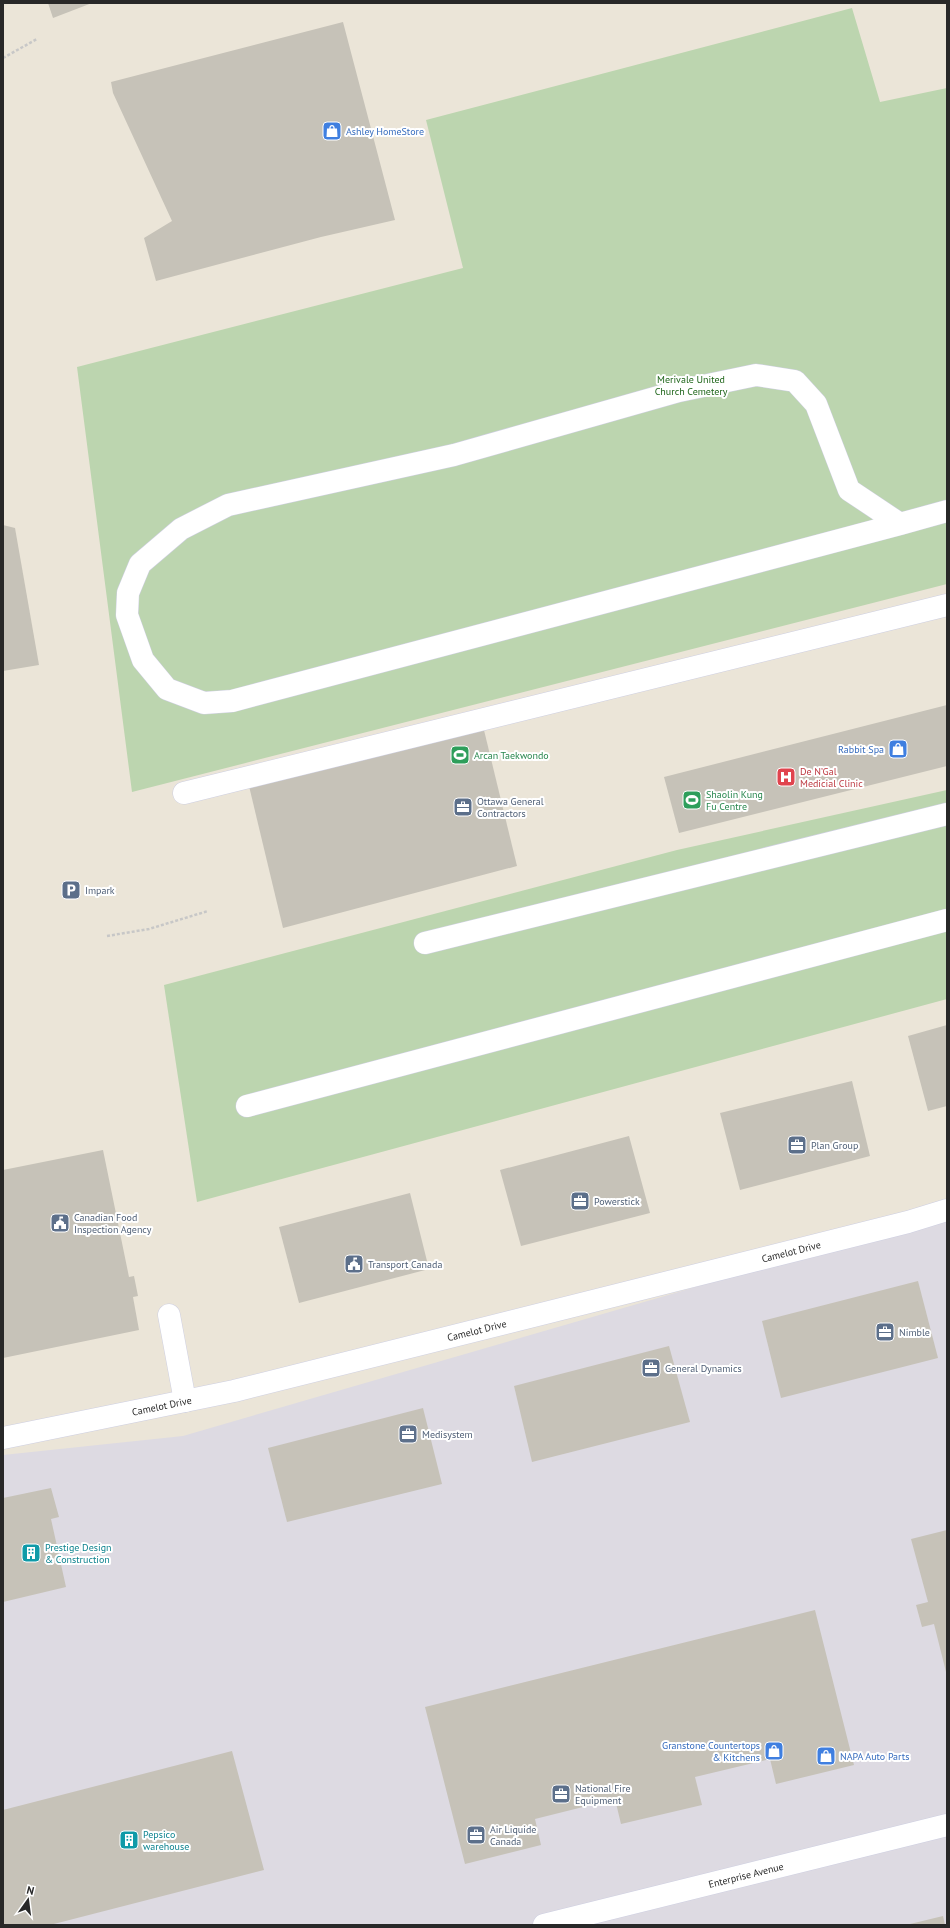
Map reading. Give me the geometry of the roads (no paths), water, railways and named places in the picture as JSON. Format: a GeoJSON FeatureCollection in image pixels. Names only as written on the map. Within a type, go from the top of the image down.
{"type":"FeatureCollection","features":[{"type":"Feature","properties":{"kind":"street"},"geometry":{"type":"LineString","coordinates":[[900,524],[849,490],[816,404],[796,380],[756,375],[679,391],[454,455],[228,505],[181,529],[140,564],[128,593],[127,615],[143,660],[167,689],[204,703],[232,701],[900,524],[947,511]]}},
{"type":"Feature","properties":{"kind":"street"},"geometry":{"type":"LineString","coordinates":[[184,793],[947,605]]}},
{"type":"Feature","properties":{"kind":"street"},"geometry":{"type":"LineString","coordinates":[[425,943],[947,814]]}},
{"type":"Feature","properties":{"kind":"street"},"geometry":{"type":"LineString","coordinates":[[247,1106],[947,920]]}},
{"type":"Feature","properties":{"kind":"street","name":"Camelot Drive"},"geometry":{"type":"LineString","coordinates":[[3,1438],[262,1384],[908,1222],[947,1210]]}},
{"type":"Feature","properties":{"kind":"street"},"geometry":{"type":"LineString","coordinates":[[169,1315],[185,1401]]}},
{"type":"Feature","properties":{"kind":"street","name":"Enterprise Avenue"},"geometry":{"type":"LineString","coordinates":[[544,1925],[947,1825]]}},
{"type":"Feature","properties":{"kind":"place","name":"Ashley HomeStore"},"geometry":{"type":"Point","coordinates":[332,131]}},
{"type":"Feature","properties":{"kind":"place","name":"Rabbit Spa"},"geometry":{"type":"Point","coordinates":[898,749]}},
{"type":"Feature","properties":{"kind":"place","name":"Arcan Taekwondo"},"geometry":{"type":"Point","coordinates":[460,755]}},
{"type":"Feature","properties":{"kind":"place","name":"De N’Gal Medicial Clinic"},"geometry":{"type":"Point","coordinates":[786,777]}},
{"type":"Feature","properties":{"kind":"place","name":"Shaolin Kung Fu Centre"},"geometry":{"type":"Point","coordinates":[692,800]}},
{"type":"Feature","properties":{"kind":"place","name":"Ottawa General Contractors"},"geometry":{"type":"Point","coordinates":[463,807]}},
{"type":"Feature","properties":{"kind":"place","name":"Impark"},"geometry":{"type":"Point","coordinates":[71,890]}},
{"type":"Feature","properties":{"kind":"place","name":"Plan Group"},"geometry":{"type":"Point","coordinates":[797,1145]}},
{"type":"Feature","properties":{"kind":"place","name":"Powerstick"},"geometry":{"type":"Point","coordinates":[580,1201]}},
{"type":"Feature","properties":{"kind":"place","name":"Canadian Food Inspection Agency"},"geometry":{"type":"Point","coordinates":[60,1223]}},
{"type":"Feature","properties":{"kind":"place","name":"Transport Canada"},"geometry":{"type":"Point","coordinates":[354,1264]}},
{"type":"Feature","properties":{"kind":"place","name":"Nimble"},"geometry":{"type":"Point","coordinates":[885,1332]}},
{"type":"Feature","properties":{"kind":"place","name":"General Dynamics"},"geometry":{"type":"Point","coordinates":[651,1368]}},
{"type":"Feature","properties":{"kind":"place","name":"Medisystem"},"geometry":{"type":"Point","coordinates":[408,1434]}},
{"type":"Feature","properties":{"kind":"place","name":"Prestige Design & Construction"},"geometry":{"type":"Point","coordinates":[31,1553]}},
{"type":"Feature","properties":{"kind":"place","name":"Granstone Countertops & Kitchens"},"geometry":{"type":"Point","coordinates":[774,1751]}},
{"type":"Feature","properties":{"kind":"place","name":"NAPA Auto Parts"},"geometry":{"type":"Point","coordinates":[826,1756]}},
{"type":"Feature","properties":{"kind":"place","name":"National Fire Equipment"},"geometry":{"type":"Point","coordinates":[561,1794]}},
{"type":"Feature","properties":{"kind":"place","name":"Air Liquide Canada"},"geometry":{"type":"Point","coordinates":[476,1835]}},
{"type":"Feature","properties":{"kind":"place","name":"Pepsico warehouse"},"geometry":{"type":"Point","coordinates":[129,1840]}},
{"type":"Feature","properties":{"kind":"park label","name":"Merivale United Church Cemetery"},"geometry":{"type":"Point","coordinates":[691,384]}}]}
